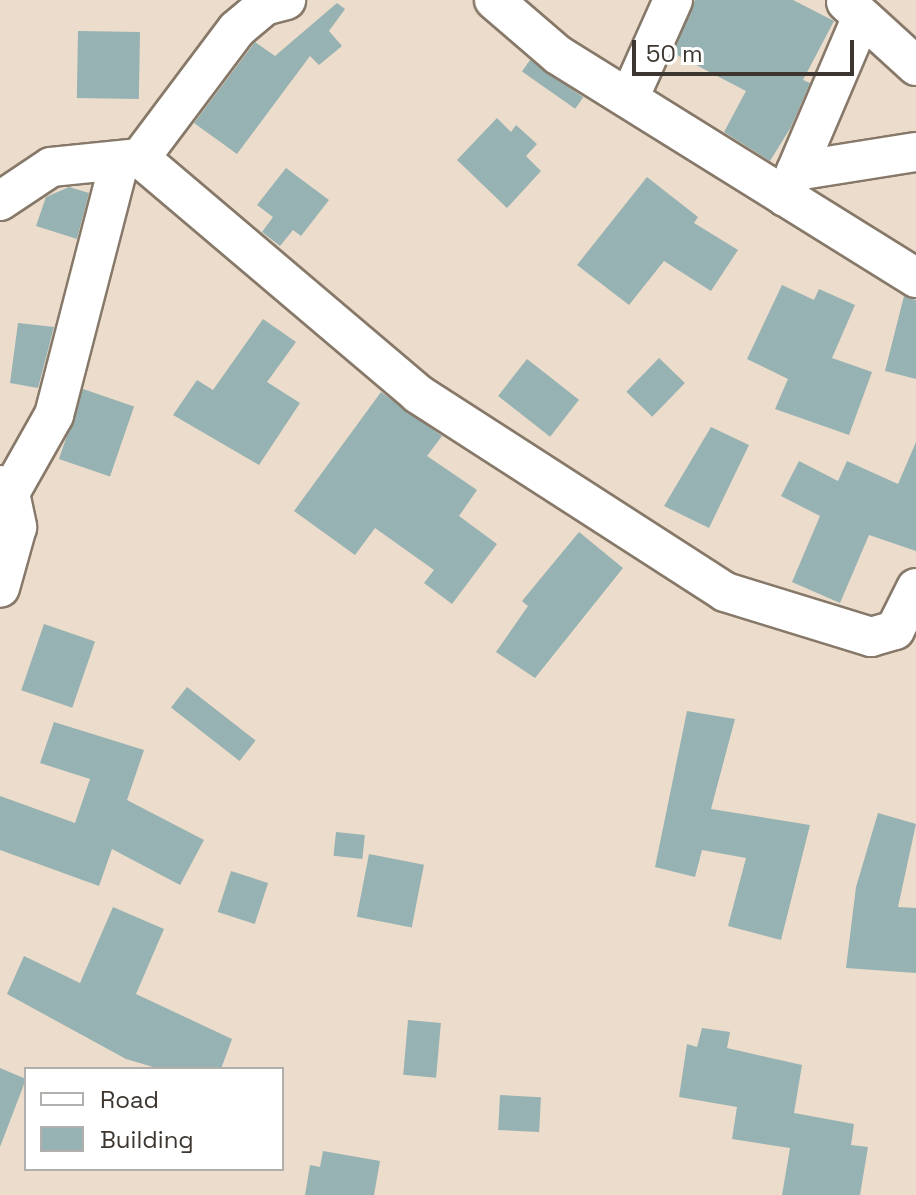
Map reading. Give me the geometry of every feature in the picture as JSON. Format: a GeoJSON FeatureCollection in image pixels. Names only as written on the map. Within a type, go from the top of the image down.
{"type":"FeatureCollection","features":[{"type":"Feature","properties":{"kind":"street"},"geometry":{"type":"LineString","coordinates":[[0,588],[17,527],[5,489],[54,415],[129,161],[237,29],[264,6],[286,0]]}},
{"type":"Feature","properties":{"kind":"street"},"geometry":{"type":"LineString","coordinates":[[494,0],[558,55],[790,184],[916,278]]}},
{"type":"Feature","properties":{"kind":"street"},"geometry":{"type":"LineString","coordinates":[[631,94],[673,0]]}},
{"type":"Feature","properties":{"kind":"street"},"geometry":{"type":"LineString","coordinates":[[790,184],[852,10],[916,66]]}},
{"type":"Feature","properties":{"kind":"street"},"geometry":{"type":"LineString","coordinates":[[790,184],[916,152]]}},
{"type":"Feature","properties":{"kind":"street"},"geometry":{"type":"LineString","coordinates":[[0,201],[51,167],[129,161],[418,394],[725,592],[871,637],[895,630],[916,588]]}},
{"type":"Feature","properties":{"kind":"building"},"geometry":{"type":"Polygon","coordinates":[[[695,0],[793,0],[834,21],[803,80],[810,83],[791,127],[770,161],[724,132],[746,91],[673,53],[695,0]]]}},
{"type":"Feature","properties":{"kind":"building"},"geometry":{"type":"Polygon","coordinates":[[[337,3],[345,9],[329,31],[342,46],[319,65],[310,56],[237,154],[194,123],[255,42],[275,56],[337,3]]]}},
{"type":"Feature","properties":{"kind":"building"},"geometry":{"type":"Polygon","coordinates":[[[78,31],[140,32],[139,99],[77,98],[78,31]]]}},
{"type":"Feature","properties":{"kind":"building"},"geometry":{"type":"Polygon","coordinates":[[[530,60],[583,97],[575,109],[522,71],[530,60]]]}},
{"type":"Feature","properties":{"kind":"building"},"geometry":{"type":"Polygon","coordinates":[[[497,118],[511,132],[516,125],[537,144],[526,156],[541,171],[507,208],[457,160],[497,118]]]}},
{"type":"Feature","properties":{"kind":"building"},"geometry":{"type":"Polygon","coordinates":[[[286,168],[329,200],[301,236],[293,230],[280,246],[262,232],[273,217],[257,205],[286,168]]]}},
{"type":"Feature","properties":{"kind":"building"},"geometry":{"type":"Polygon","coordinates":[[[647,177],[698,217],[694,223],[738,250],[711,291],[664,261],[629,305],[577,265],[647,177]]]}},
{"type":"Feature","properties":{"kind":"building"},"geometry":{"type":"Polygon","coordinates":[[[69,187],[89,193],[77,239],[36,226],[46,197],[69,187]]]}},
{"type":"Feature","properties":{"kind":"building"},"geometry":{"type":"Polygon","coordinates":[[[782,285],[814,300],[819,289],[855,305],[832,358],[872,372],[849,435],[775,409],[788,379],[747,359],[782,285]]]}},
{"type":"Feature","properties":{"kind":"building"},"geometry":{"type":"Polygon","coordinates":[[[904,296],[916,300],[916,379],[885,371],[904,296]]]}},
{"type":"Feature","properties":{"kind":"building"},"geometry":{"type":"Polygon","coordinates":[[[263,319],[296,342],[267,382],[300,403],[259,465],[173,415],[197,380],[213,390],[263,319]]]}},
{"type":"Feature","properties":{"kind":"building"},"geometry":{"type":"Polygon","coordinates":[[[18,323],[54,327],[38,388],[10,383],[18,323]]]}},
{"type":"Feature","properties":{"kind":"building"},"geometry":{"type":"Polygon","coordinates":[[[659,358],[685,383],[652,417],[626,392],[659,358]]]}},
{"type":"Feature","properties":{"kind":"building"},"geometry":{"type":"Polygon","coordinates":[[[527,359],[579,400],[550,437],[498,396],[527,359]]]}},
{"type":"Feature","properties":{"kind":"building"},"geometry":{"type":"Polygon","coordinates":[[[83,389],[134,407],[110,477],[59,459],[83,389]]]}},
{"type":"Feature","properties":{"kind":"building"},"geometry":{"type":"Polygon","coordinates":[[[381,392],[442,436],[427,456],[477,490],[459,516],[497,544],[452,604],[424,583],[434,570],[375,528],[355,555],[294,511],[381,392]]]}},
{"type":"Feature","properties":{"kind":"building"},"geometry":{"type":"Polygon","coordinates":[[[711,427],[749,445],[709,528],[664,506],[711,427]]]}},
{"type":"Feature","properties":{"kind":"building"},"geometry":{"type":"Polygon","coordinates":[[[916,442],[916,551],[869,535],[840,603],[792,582],[820,516],[781,496],[799,461],[838,481],[847,461],[898,484],[916,442]]]}},
{"type":"Feature","properties":{"kind":"building"},"geometry":{"type":"Polygon","coordinates":[[[579,532],[623,568],[535,678],[496,652],[528,606],[522,601],[579,532]]]}},
{"type":"Feature","properties":{"kind":"building"},"geometry":{"type":"Polygon","coordinates":[[[44,624],[95,642],[72,708],[21,690],[44,624]]]}},
{"type":"Feature","properties":{"kind":"building"},"geometry":{"type":"Polygon","coordinates":[[[187,687],[256,741],[240,761],[171,707],[187,687]]]}},
{"type":"Feature","properties":{"kind":"building"},"geometry":{"type":"Polygon","coordinates":[[[687,711],[735,719],[711,809],[810,825],[781,940],[728,926],[746,858],[702,850],[695,877],[655,867],[687,711]]]}},
{"type":"Feature","properties":{"kind":"building"},"geometry":{"type":"Polygon","coordinates":[[[54,722],[144,750],[127,800],[204,840],[180,885],[112,849],[99,886],[0,850],[0,796],[75,823],[90,779],[40,763],[54,722]]]}},
{"type":"Feature","properties":{"kind":"building"},"geometry":{"type":"Polygon","coordinates":[[[878,813],[916,824],[898,907],[916,908],[916,973],[846,968],[856,887],[878,813]]]}},
{"type":"Feature","properties":{"kind":"building"},"geometry":{"type":"Polygon","coordinates":[[[336,832],[365,835],[362,859],[333,856],[336,832]]]}},
{"type":"Feature","properties":{"kind":"building"},"geometry":{"type":"Polygon","coordinates":[[[369,854],[424,865],[412,928],[357,917],[369,854]]]}},
{"type":"Feature","properties":{"kind":"building"},"geometry":{"type":"Polygon","coordinates":[[[231,871],[268,883],[255,924],[218,912],[231,871]]]}},
{"type":"Feature","properties":{"kind":"building"},"geometry":{"type":"Polygon","coordinates":[[[113,907],[164,929],[136,994],[232,1039],[222,1067],[153,1067],[126,1059],[7,994],[24,956],[80,983],[113,907]]]}},
{"type":"Feature","properties":{"kind":"building"},"geometry":{"type":"Polygon","coordinates":[[[408,1020],[441,1023],[436,1078],[403,1075],[408,1020]]]}},
{"type":"Feature","properties":{"kind":"building"},"geometry":{"type":"Polygon","coordinates":[[[702,1028],[730,1032],[727,1048],[802,1065],[794,1113],[854,1124],[851,1145],[868,1147],[860,1195],[782,1195],[790,1148],[732,1139],[737,1107],[679,1097],[687,1044],[697,1047],[702,1028]]]}},
{"type":"Feature","properties":{"kind":"building"},"geometry":{"type":"Polygon","coordinates":[[[0,1068],[24,1078],[24,1084],[0,1147],[0,1068]]]}},
{"type":"Feature","properties":{"kind":"building"},"geometry":{"type":"Polygon","coordinates":[[[500,1095],[541,1097],[539,1132],[498,1130],[500,1095]]]}},
{"type":"Feature","properties":{"kind":"building"},"geometry":{"type":"Polygon","coordinates":[[[323,1151],[380,1161],[374,1195],[305,1195],[310,1165],[320,1167],[323,1151]]]}}]}
